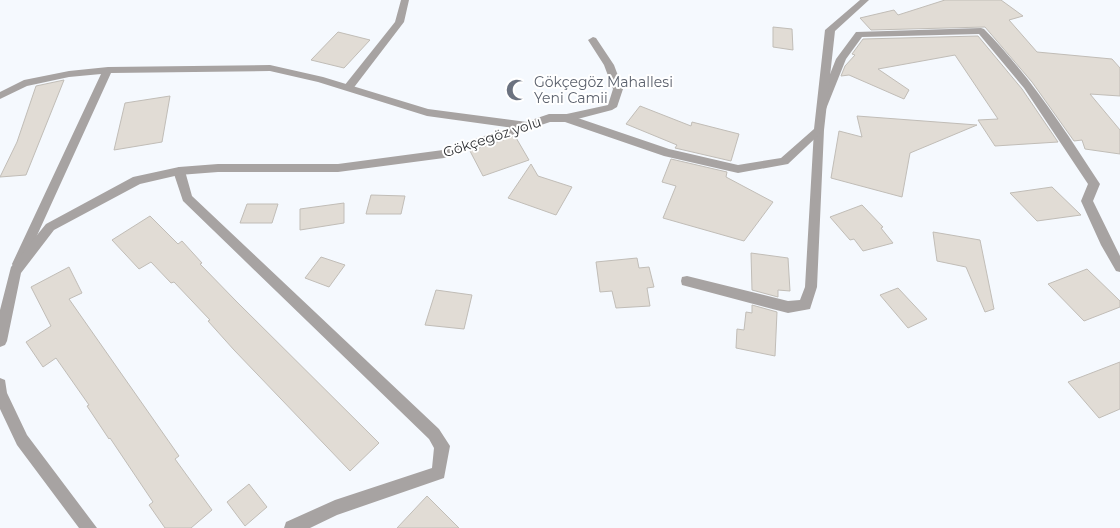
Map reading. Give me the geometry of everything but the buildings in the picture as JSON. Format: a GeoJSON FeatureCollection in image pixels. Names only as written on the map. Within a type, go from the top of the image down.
{"type":"FeatureCollection","features":[{"type":"Feature","properties":{"kind":"street"},"geometry":{"type":"LineString","coordinates":[[348,88],[399,22],[405,0]]}},
{"type":"Feature","properties":{"kind":"street"},"geometry":{"type":"LineString","coordinates":[[687,281],[788,307],[805,305],[811,287],[819,130],[830,30],[865,0]]}},
{"type":"Feature","properties":{"kind":"street"},"geometry":{"type":"LineString","coordinates":[[822,108],[841,59],[859,34],[981,31],[1033,89],[1094,184],[1087,201],[1107,245],[1120,267]]}},
{"type":"Feature","properties":{"kind":"street"},"geometry":{"type":"LineString","coordinates":[[566,118],[612,107],[618,88],[609,65],[593,40]]}},
{"type":"Feature","properties":{"kind":"street"},"geometry":{"type":"LineString","coordinates":[[0,96],[24,82],[69,74],[108,70],[270,68],[320,79],[427,112],[527,126]]}},
{"type":"Feature","properties":{"kind":"street"},"geometry":{"type":"LineString","coordinates":[[15,271],[108,70]]}},
{"type":"Feature","properties":{"kind":"street","name":"Gökçegöz yolu"},"geometry":{"type":"LineString","coordinates":[[0,341],[15,271],[50,226],[137,180],[179,171],[218,168],[338,168],[444,154],[548,118],[566,118],[668,153],[738,169],[784,161],[819,130]]}},
{"type":"Feature","properties":{"kind":"street"},"geometry":{"type":"LineString","coordinates":[[179,171],[187,198],[434,434],[442,446],[439,473],[335,508],[292,528]]}},
{"type":"Feature","properties":{"kind":"street"},"geometry":{"type":"LineString","coordinates":[[0,385],[0,393],[22,440],[89,528]]}},
{"type":"Feature","properties":{"kind":"place","name":"Gökçegöz Mahallesi Yeni Camii"},"geometry":{"type":"Point","coordinates":[517,90]}}]}
